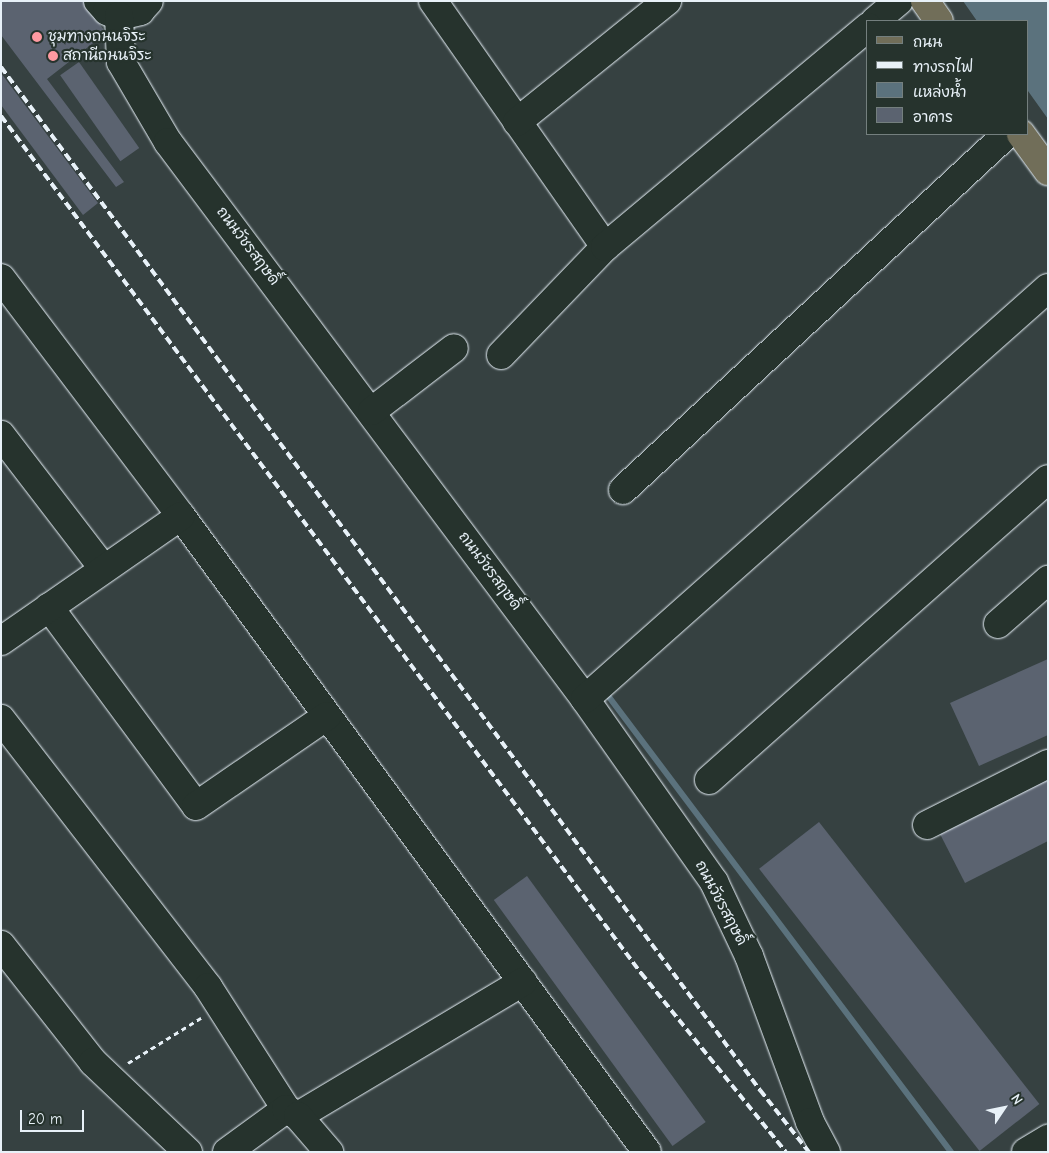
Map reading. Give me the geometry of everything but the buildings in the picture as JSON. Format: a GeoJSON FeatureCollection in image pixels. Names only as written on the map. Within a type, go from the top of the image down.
{"type":"FeatureCollection","features":[{"type":"Feature","properties":{"kind":"main road"},"geometry":{"type":"LineString","coordinates":[[925,1],[938,20]]}},
{"type":"Feature","properties":{"kind":"main road"},"geometry":{"type":"LineString","coordinates":[[1022,135],[1048,171]]}},
{"type":"Feature","properties":{"kind":"street"},"geometry":{"type":"LineString","coordinates":[[108,8],[140,11],[149,1]]}},
{"type":"Feature","properties":{"kind":"street"},"geometry":{"type":"LineString","coordinates":[[433,1],[605,248]]}},
{"type":"Feature","properties":{"kind":"street"},"geometry":{"type":"LineString","coordinates":[[517,122],[668,1]]}},
{"type":"Feature","properties":{"kind":"street"},"geometry":{"type":"LineString","coordinates":[[876,20],[899,1]]}},
{"type":"Feature","properties":{"kind":"street","name":"ถนนวัชรสฤษดิ์"},"geometry":{"type":"LineString","coordinates":[[108,8],[121,62],[168,142],[372,411],[585,699],[714,882],[750,956],[810,1122],[826,1152]]}},
{"type":"Feature","properties":{"kind":"street"},"geometry":{"type":"LineString","coordinates":[[501,355],[605,248],[866,30]]}},
{"type":"Feature","properties":{"kind":"street"},"geometry":{"type":"LineString","coordinates":[[623,490],[1006,135]]}},
{"type":"Feature","properties":{"kind":"street"},"geometry":{"type":"LineString","coordinates":[[1,278],[181,516],[647,1152]]}},
{"type":"Feature","properties":{"kind":"street"},"geometry":{"type":"LineString","coordinates":[[585,699],[1048,288]]}},
{"type":"Feature","properties":{"kind":"street"},"geometry":{"type":"LineString","coordinates":[[372,411],[454,348]]}},
{"type":"Feature","properties":{"kind":"street"},"geometry":{"type":"LineString","coordinates":[[1,435],[103,568]]}},
{"type":"Feature","properties":{"kind":"street"},"geometry":{"type":"LineString","coordinates":[[709,780],[1048,479]]}},
{"type":"Feature","properties":{"kind":"street"},"geometry":{"type":"LineString","coordinates":[[1,641],[103,568],[181,516]]}},
{"type":"Feature","properties":{"kind":"street"},"geometry":{"type":"LineString","coordinates":[[998,624],[1048,580]]}},
{"type":"Feature","properties":{"kind":"street"},"geometry":{"type":"LineString","coordinates":[[49,607],[196,806],[327,716]]}},
{"type":"Feature","properties":{"kind":"street"},"geometry":{"type":"LineString","coordinates":[[1,719],[215,996],[292,1112],[329,1152]]}},
{"type":"Feature","properties":{"kind":"street"},"geometry":{"type":"LineString","coordinates":[[927,825],[1048,764]]}},
{"type":"Feature","properties":{"kind":"street"},"geometry":{"type":"LineString","coordinates":[[1,945],[100,1069],[188,1152]]}},
{"type":"Feature","properties":{"kind":"street"},"geometry":{"type":"LineString","coordinates":[[227,1152],[292,1112],[523,982]]}},
{"type":"Feature","properties":{"kind":"street"},"geometry":{"type":"LineString","coordinates":[[1026,1152],[1048,1139]]}},
{"type":"Feature","properties":{"kind":"path"},"geometry":{"type":"LineString","coordinates":[[100,1069],[215,996]]}},
{"type":"Feature","properties":{"kind":"water"},"geometry":{"type":"Polygon","coordinates":[[[963,1],[1048,1],[1048,119],[1029,92],[1029,20],[976,20],[963,1]]]}},
{"type":"Feature","properties":{"kind":"waterway"},"geometry":{"type":"LineString","coordinates":[[609,697],[951,1152]]}},
{"type":"Feature","properties":{"kind":"railway"},"geometry":{"type":"LineString","coordinates":[[1,67],[760,1090],[809,1152]]}},
{"type":"Feature","properties":{"kind":"railway"},"geometry":{"type":"LineString","coordinates":[[1,116],[641,973],[786,1152]]}},
{"type":"Feature","properties":{"kind":"place","name":"ชุมทางถนนจิระ"},"geometry":{"type":"Point","coordinates":[37,37]}},
{"type":"Feature","properties":{"kind":"place","name":"สถานีถนนจิระ"},"geometry":{"type":"Point","coordinates":[53,56]}}]}
